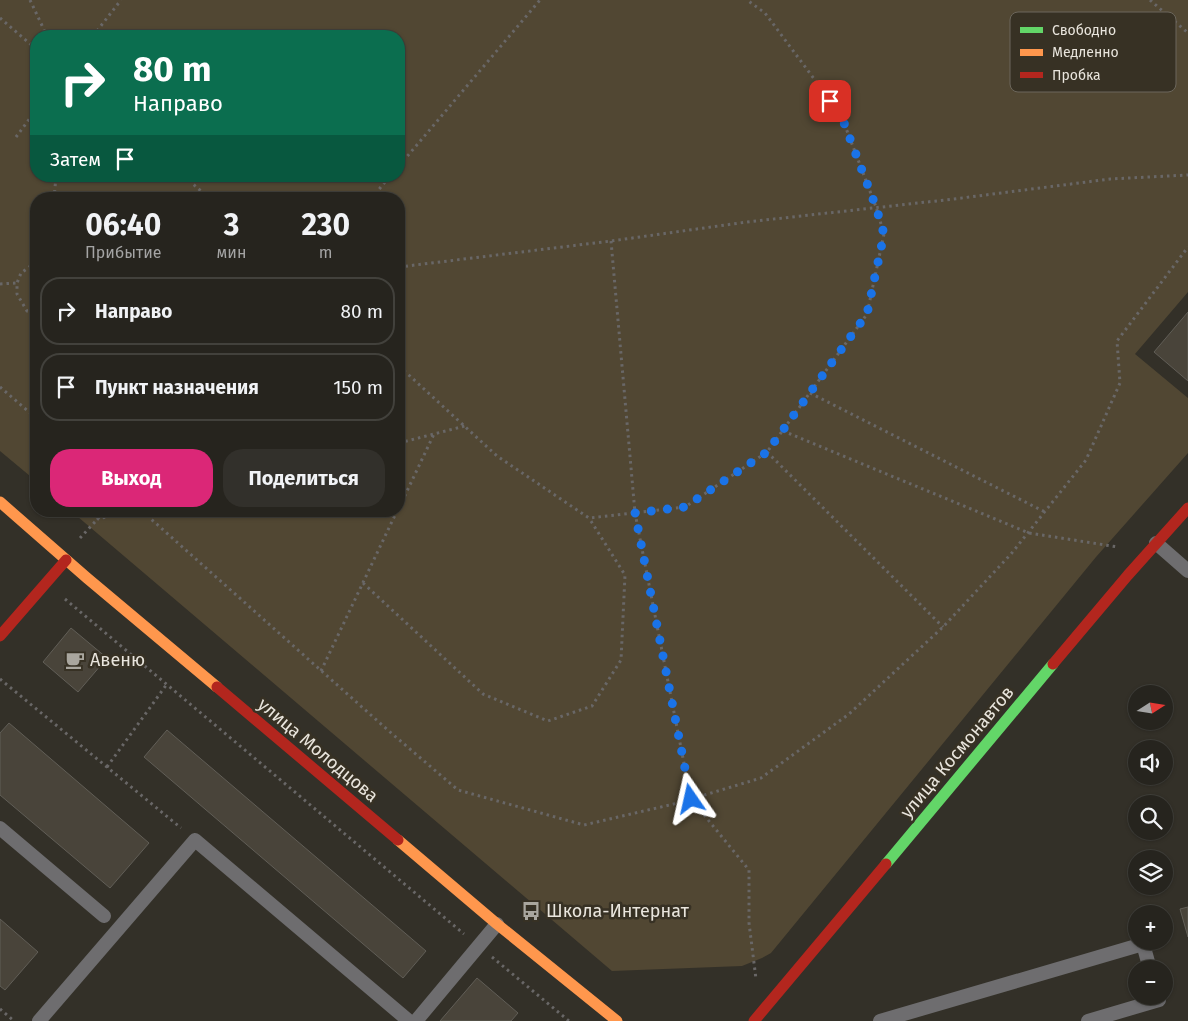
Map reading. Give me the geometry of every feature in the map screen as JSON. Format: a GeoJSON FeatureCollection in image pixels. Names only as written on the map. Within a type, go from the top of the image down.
{"type":"FeatureCollection","features":[{"type":"Feature","properties":{"kind":"street","name":"улица Молодцова"},"geometry":{"type":"LineString","coordinates":[[0,502],[497,924],[617,1021]]}},
{"type":"Feature","properties":{"kind":"street","name":"улица Космонавтов"},"geometry":{"type":"LineString","coordinates":[[754,1021],[1152,548],[1188,508]]}},
{"type":"Feature","properties":{"kind":"street"},"geometry":{"type":"LineString","coordinates":[[0,636],[66,560]]}},
{"type":"Feature","properties":{"kind":"lane"},"geometry":{"type":"LineString","coordinates":[[1152,548],[1188,571]]}},
{"type":"Feature","properties":{"kind":"lane"},"geometry":{"type":"LineString","coordinates":[[0,828],[104,916]]}},
{"type":"Feature","properties":{"kind":"lane"},"geometry":{"type":"LineString","coordinates":[[39,1021],[195,840],[409,1021]]}},
{"type":"Feature","properties":{"kind":"lane"},"geometry":{"type":"LineString","coordinates":[[416,1021],[497,924]]}},
{"type":"Feature","properties":{"kind":"lane"},"geometry":{"type":"LineString","coordinates":[[880,1021],[1143,944],[1147,960]]}},
{"type":"Feature","properties":{"kind":"lane"},"geometry":{"type":"LineString","coordinates":[[1088,1021],[1142,1005]]}},
{"type":"Feature","properties":{"kind":"path"},"geometry":{"type":"LineString","coordinates":[[30,0],[44,30]]}},
{"type":"Feature","properties":{"kind":"path"},"geometry":{"type":"LineString","coordinates":[[98,30],[121,0]]}},
{"type":"Feature","properties":{"kind":"path"},"geometry":{"type":"LineString","coordinates":[[405,159],[540,0]]}},
{"type":"Feature","properties":{"kind":"path"},"geometry":{"type":"LineString","coordinates":[[589,518],[685,507],[767,452],[867,314],[884,234],[876,207],[841,115],[765,13],[748,0]]}},
{"type":"Feature","properties":{"kind":"path"},"geometry":{"type":"LineString","coordinates":[[1150,0],[1164,12]]}},
{"type":"Feature","properties":{"kind":"path"},"geometry":{"type":"LineString","coordinates":[[0,18],[30,44]]}},
{"type":"Feature","properties":{"kind":"path"},"geometry":{"type":"LineString","coordinates":[[1176,23],[1188,33]]}},
{"type":"Feature","properties":{"kind":"path"},"geometry":{"type":"LineString","coordinates":[[16,137],[30,118]]}},
{"type":"Feature","properties":{"kind":"path"},"geometry":{"type":"LineString","coordinates":[[405,266],[747,222],[1110,180],[1188,175]]}},
{"type":"Feature","properties":{"kind":"path"},"geometry":{"type":"LineString","coordinates":[[191,182],[202,192]]}},
{"type":"Feature","properties":{"kind":"path"},"geometry":{"type":"LineString","coordinates":[[377,192],[385,182]]}},
{"type":"Feature","properties":{"kind":"path"},"geometry":{"type":"LineString","coordinates":[[611,241],[635,513],[691,799],[749,870],[750,923],[756,981],[772,1000]]}},
{"type":"Feature","properties":{"kind":"path"},"geometry":{"type":"LineString","coordinates":[[149,517],[390,732],[458,790],[584,825],[691,799],[761,778],[849,714],[943,627],[1011,554],[1086,460],[1120,383],[1117,341],[1188,247]]}},
{"type":"Feature","properties":{"kind":"path"},"geometry":{"type":"LineString","coordinates":[[30,266],[21,273],[17,283],[17,294],[27,311],[30,312]]}},
{"type":"Feature","properties":{"kind":"path"},"geometry":{"type":"LineString","coordinates":[[0,284],[17,283]]}},
{"type":"Feature","properties":{"kind":"path"},"geometry":{"type":"LineString","coordinates":[[363,583],[483,694],[548,721],[592,706],[621,660],[625,575],[589,518],[497,456],[405,371]]}},
{"type":"Feature","properties":{"kind":"path"},"geometry":{"type":"LineString","coordinates":[[0,387],[30,413]]}},
{"type":"Feature","properties":{"kind":"path"},"geometry":{"type":"LineString","coordinates":[[810,393],[1045,512]]}},
{"type":"Feature","properties":{"kind":"path"},"geometry":{"type":"LineString","coordinates":[[405,441],[465,426]]}},
{"type":"Feature","properties":{"kind":"path"},"geometry":{"type":"LineString","coordinates":[[783,431],[1028,532],[1152,548]]}},
{"type":"Feature","properties":{"kind":"path"},"geometry":{"type":"LineString","coordinates":[[405,495],[434,434]]}},
{"type":"Feature","properties":{"kind":"path"},"geometry":{"type":"LineString","coordinates":[[767,452],[943,627]]}},
{"type":"Feature","properties":{"kind":"path"},"geometry":{"type":"LineString","coordinates":[[321,671],[394,517]]}},
{"type":"Feature","properties":{"kind":"path"},"geometry":{"type":"LineString","coordinates":[[46,583],[569,1021]]}},
{"type":"Feature","properties":{"kind":"path"},"geometry":{"type":"LineString","coordinates":[[0,679],[195,840]]}},
{"type":"Feature","properties":{"kind":"path"},"geometry":{"type":"LineString","coordinates":[[107,767],[167,684]]}},
{"type":"Feature","properties":{"kind":"path"},"geometry":{"type":"LineString","coordinates":[[0,1009],[14,1021]]}},
{"type":"Feature","properties":{"kind":"shaded area"},"geometry":{"type":"Polygon","coordinates":[[[0,0],[1188,0],[1188,292],[1135,354],[1188,398],[1188,453],[1096,557],[771,953],[762,958],[742,966],[612,971],[78,517],[405,517],[405,192],[30,192],[30,476],[0,451],[0,0]]]}},
{"type":"Feature","properties":{"kind":"building"},"geometry":{"type":"Polygon","coordinates":[[[1188,312],[1188,381],[1154,352],[1188,312]]]}},
{"type":"Feature","properties":{"kind":"building","name":"Авеню"},"geometry":{"type":"Polygon","coordinates":[[[71,628],[107,658],[78,692],[43,662],[71,628]]]}},
{"type":"Feature","properties":{"kind":"building"},"geometry":{"type":"Polygon","coordinates":[[[9,723],[149,843],[110,888],[0,795],[0,733],[9,723]]]}},
{"type":"Feature","properties":{"kind":"building"},"geometry":{"type":"Polygon","coordinates":[[[167,730],[426,951],[403,978],[144,757],[167,730]]]}},
{"type":"Feature","properties":{"kind":"building"},"geometry":{"type":"Polygon","coordinates":[[[1188,907],[1188,937],[1180,909],[1188,907]]]}},
{"type":"Feature","properties":{"kind":"building"},"geometry":{"type":"Polygon","coordinates":[[[0,919],[38,952],[5,990],[0,986],[0,919]]]}},
{"type":"Feature","properties":{"kind":"building"},"geometry":{"type":"Polygon","coordinates":[[[477,978],[518,1013],[511,1021],[440,1021],[477,978]]]}},
{"type":"Feature","properties":{"kind":"traffic: fast"},"geometry":{"type":"LineString","coordinates":[[886,864],[1053,664]]}},
{"type":"Feature","properties":{"kind":"traffic: slow"},"geometry":{"type":"LineString","coordinates":[[0,502],[217,687]]}},
{"type":"Feature","properties":{"kind":"traffic: slow"},"geometry":{"type":"LineString","coordinates":[[398,840],[497,924],[617,1021]]}},
{"type":"Feature","properties":{"kind":"traffic: jam"},"geometry":{"type":"LineString","coordinates":[[1053,664],[1128,575],[1188,508]]}},
{"type":"Feature","properties":{"kind":"traffic: jam"},"geometry":{"type":"LineString","coordinates":[[0,636],[66,560]]}},
{"type":"Feature","properties":{"kind":"traffic: jam"},"geometry":{"type":"LineString","coordinates":[[217,687],[398,840]]}},
{"type":"Feature","properties":{"kind":"traffic: jam"},"geometry":{"type":"LineString","coordinates":[[754,1021],[886,864]]}},
{"type":"Feature","properties":{"kind":"place","name":"Авеню"},"geometry":{"type":"Point","coordinates":[75,660]}},
{"type":"Feature","properties":{"kind":"place","name":"Школа-Интернат"},"geometry":{"type":"Point","coordinates":[531,911]}},
{"type":"Feature","properties":{"kind":"route"},"geometry":{"type":"LineString","coordinates":[[691,799],[635,513],[685,507],[767,452],[867,314],[884,234],[876,207],[841,115],[830,101]]}}]}
